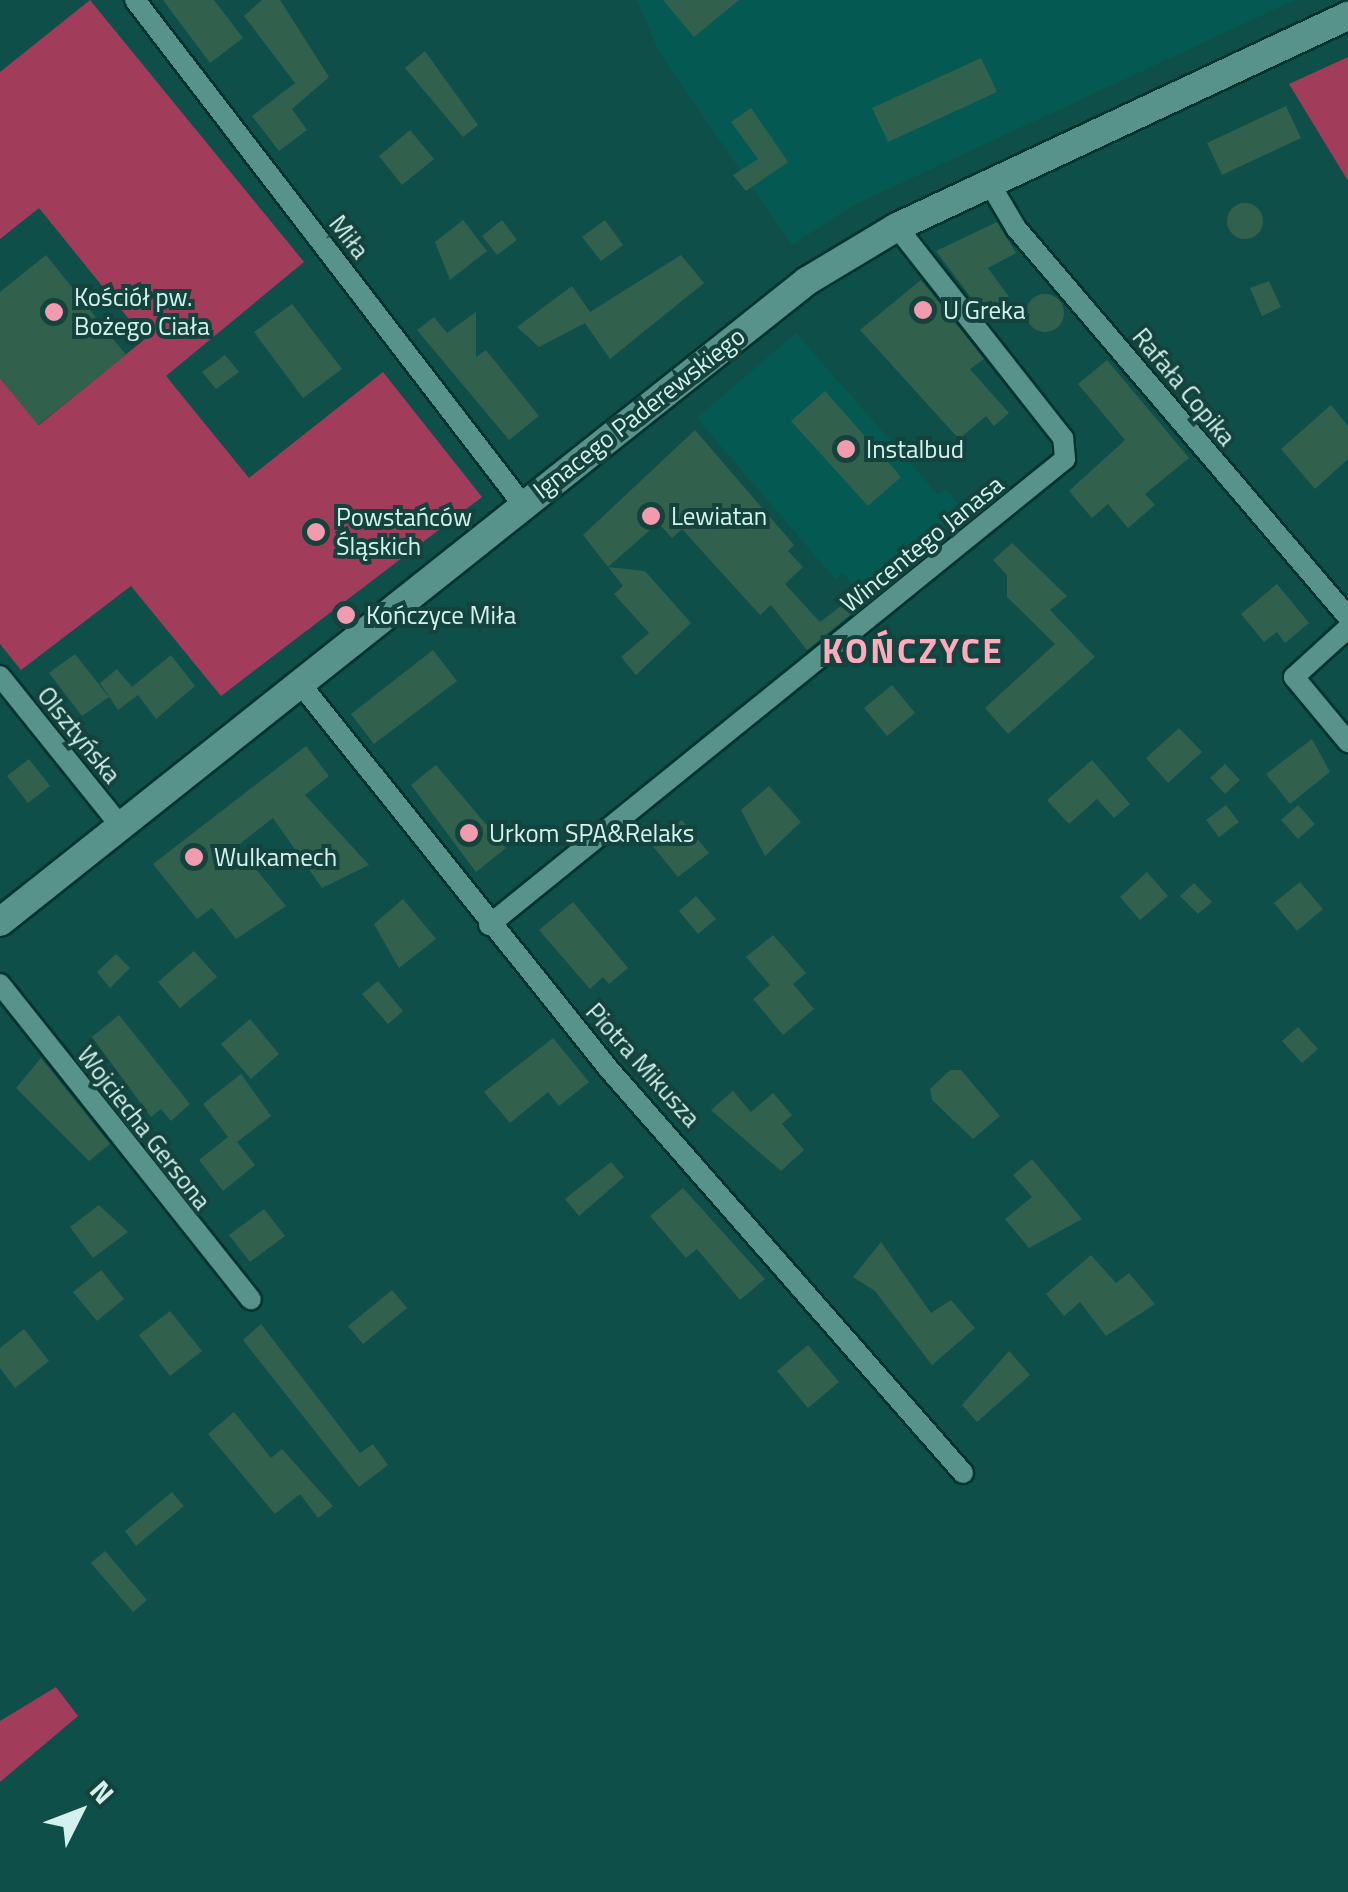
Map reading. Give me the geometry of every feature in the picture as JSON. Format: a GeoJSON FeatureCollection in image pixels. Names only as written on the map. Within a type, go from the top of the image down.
{"type":"FeatureCollection","features":[{"type":"Feature","properties":{"kind":"main road","name":"Ignacego Paderewskiego"},"geometry":{"type":"LineString","coordinates":[[0,922],[298,681],[806,281],[897,227],[1348,16]]}},
{"type":"Feature","properties":{"kind":"street","name":"Miła"},"geometry":{"type":"LineString","coordinates":[[135,0],[523,505]]}},
{"type":"Feature","properties":{"kind":"street","name":"Rafała Copika"},"geometry":{"type":"LineString","coordinates":[[990,184],[1016,228],[1348,618]]}},
{"type":"Feature","properties":{"kind":"street","name":"Wincentego Janasa"},"geometry":{"type":"LineString","coordinates":[[490,925],[1065,459],[1063,438],[897,227]]}},
{"type":"Feature","properties":{"kind":"street"},"geometry":{"type":"LineString","coordinates":[[1348,628],[1294,677],[1348,742]]}},
{"type":"Feature","properties":{"kind":"street","name":"Olsztyńska"},"geometry":{"type":"LineString","coordinates":[[0,676],[120,825]]}},
{"type":"Feature","properties":{"kind":"street","name":"Piotra Mikusza"},"geometry":{"type":"LineString","coordinates":[[298,681],[490,925],[962,1472]]}},
{"type":"Feature","properties":{"kind":"street","name":"Wojciecha Gersona"},"geometry":{"type":"LineString","coordinates":[[0,984],[251,1299]]}},
{"type":"Feature","properties":{"kind":"shaded area"},"geometry":{"type":"Polygon","coordinates":[[[90,0],[304,262],[166,376],[249,478],[383,372],[482,497],[221,696],[131,586],[21,670],[0,644],[0,378],[39,425],[145,339],[39,208],[0,239],[0,72],[90,0]]]}},
{"type":"Feature","properties":{"kind":"shaded area"},"geometry":{"type":"Polygon","coordinates":[[[637,0],[1295,0],[854,205],[792,245],[659,52],[637,0]]]}},
{"type":"Feature","properties":{"kind":"shaded area"},"geometry":{"type":"Polygon","coordinates":[[[1348,57],[1348,181],[1289,84],[1348,57]]]}},
{"type":"Feature","properties":{"kind":"shaded area","name":"Instalbud"},"geometry":{"type":"Polygon","coordinates":[[[796,333],[938,495],[946,489],[970,518],[868,602],[843,573],[835,579],[697,418],[796,333]]]}},
{"type":"Feature","properties":{"kind":"shaded area"},"geometry":{"type":"Polygon","coordinates":[[[56,1687],[78,1716],[0,1782],[0,1721],[56,1687]]]}},
{"type":"Feature","properties":{"kind":"building"},"geometry":{"type":"Polygon","coordinates":[[[163,0],[214,0],[243,38],[210,63],[163,0]]]}},
{"type":"Feature","properties":{"kind":"building"},"geometry":{"type":"Polygon","coordinates":[[[262,0],[280,0],[329,77],[292,109],[307,130],[279,151],[252,116],[295,83],[244,16],[262,0]]]}},
{"type":"Feature","properties":{"kind":"building"},"geometry":{"type":"Polygon","coordinates":[[[663,0],[739,0],[694,37],[663,0]]]}},
{"type":"Feature","properties":{"kind":"building"},"geometry":{"type":"Polygon","coordinates":[[[425,51],[478,125],[463,137],[405,68],[425,51]]]}},
{"type":"Feature","properties":{"kind":"building"},"geometry":{"type":"Polygon","coordinates":[[[981,58],[997,92],[888,142],[872,108],[981,58]]]}},
{"type":"Feature","properties":{"kind":"building"},"geometry":{"type":"Polygon","coordinates":[[[1286,106],[1301,138],[1222,175],[1207,143],[1286,106]]]}},
{"type":"Feature","properties":{"kind":"building"},"geometry":{"type":"Polygon","coordinates":[[[751,108],[788,162],[746,191],[733,175],[758,159],[731,122],[751,108]]]}},
{"type":"Feature","properties":{"kind":"building"},"geometry":{"type":"Polygon","coordinates":[[[410,130],[434,159],[402,185],[379,156],[410,130]]]}},
{"type":"Feature","properties":{"kind":"building"},"geometry":{"type":"Polygon","coordinates":[[[1245,203],[1258,208],[1263,221],[1258,234],[1245,239],[1232,234],[1227,221],[1232,208],[1245,203]]]}},
{"type":"Feature","properties":{"kind":"building"},"geometry":{"type":"Polygon","coordinates":[[[463,220],[487,251],[450,280],[435,242],[463,220]]]}},
{"type":"Feature","properties":{"kind":"building"},"geometry":{"type":"Polygon","coordinates":[[[502,220],[517,240],[497,255],[482,236],[502,220]]]}},
{"type":"Feature","properties":{"kind":"building"},"geometry":{"type":"Polygon","coordinates":[[[605,220],[623,245],[601,261],[582,237],[605,220]]]}},
{"type":"Feature","properties":{"kind":"building"},"geometry":{"type":"Polygon","coordinates":[[[997,222],[1016,253],[988,268],[1009,297],[984,315],[936,251],[997,222]]]}},
{"type":"Feature","properties":{"kind":"building"},"geometry":{"type":"Polygon","coordinates":[[[46,255],[126,355],[38,425],[0,378],[0,292],[46,255]]]}},
{"type":"Feature","properties":{"kind":"building"},"geometry":{"type":"Polygon","coordinates":[[[681,255],[704,283],[610,359],[585,323],[539,347],[517,327],[572,286],[590,312],[681,255]]]}},
{"type":"Feature","properties":{"kind":"building"},"geometry":{"type":"Polygon","coordinates":[[[921,280],[984,359],[970,369],[1009,413],[994,426],[986,416],[959,439],[860,330],[921,280]]]}},
{"type":"Feature","properties":{"kind":"building"},"geometry":{"type":"Polygon","coordinates":[[[1269,281],[1281,307],[1262,316],[1250,288],[1269,281]]]}},
{"type":"Feature","properties":{"kind":"building"},"geometry":{"type":"Polygon","coordinates":[[[1045,294],[1058,300],[1064,313],[1058,326],[1045,332],[1032,326],[1026,313],[1032,300],[1045,294]]]}},
{"type":"Feature","properties":{"kind":"building"},"geometry":{"type":"Polygon","coordinates":[[[292,304],[342,369],[303,398],[254,332],[292,304]]]}},
{"type":"Feature","properties":{"kind":"building"},"geometry":{"type":"Polygon","coordinates":[[[476,312],[476,357],[486,350],[539,416],[509,440],[417,330],[434,317],[447,333],[476,312]]]}},
{"type":"Feature","properties":{"kind":"building"},"geometry":{"type":"Polygon","coordinates":[[[225,355],[239,372],[216,389],[202,372],[225,355]]]}},
{"type":"Feature","properties":{"kind":"building"},"geometry":{"type":"Polygon","coordinates":[[[1107,360],[1189,458],[1145,494],[1155,505],[1128,528],[1108,504],[1092,518],[1069,491],[1125,440],[1078,384],[1107,360]]]}},
{"type":"Feature","properties":{"kind":"building","name":"Instalbud"},"geometry":{"type":"Polygon","coordinates":[[[825,391],[901,477],[868,506],[791,421],[825,391]]]}},
{"type":"Feature","properties":{"kind":"building"},"geometry":{"type":"Polygon","coordinates":[[[1331,405],[1348,426],[1348,459],[1315,489],[1281,449],[1331,405]]]}},
{"type":"Feature","properties":{"kind":"building"},"geometry":{"type":"Polygon","coordinates":[[[695,430],[794,545],[788,551],[803,567],[785,584],[820,622],[858,593],[866,602],[807,650],[771,605],[760,615],[682,529],[672,538],[658,523],[608,567],[583,535],[695,430]]]}},
{"type":"Feature","properties":{"kind":"building"},"geometry":{"type":"Polygon","coordinates":[[[1012,543],[1067,596],[1050,610],[1095,657],[1008,734],[985,708],[1055,644],[1007,597],[1007,575],[993,560],[1012,543]]]}},
{"type":"Feature","properties":{"kind":"building"},"geometry":{"type":"Polygon","coordinates":[[[608,567],[645,571],[691,623],[636,675],[621,657],[649,633],[614,594],[623,586],[608,567]]]}},
{"type":"Feature","properties":{"kind":"building"},"geometry":{"type":"Polygon","coordinates":[[[1277,584],[1309,623],[1285,643],[1277,632],[1264,642],[1241,614],[1277,584]]]}},
{"type":"Feature","properties":{"kind":"building"},"geometry":{"type":"Polygon","coordinates":[[[433,650],[457,681],[374,744],[351,714],[433,650]]]}},
{"type":"Feature","properties":{"kind":"building"},"geometry":{"type":"Polygon","coordinates":[[[75,654],[109,697],[82,716],[49,673],[75,654]]]}},
{"type":"Feature","properties":{"kind":"building"},"geometry":{"type":"Polygon","coordinates":[[[171,655],[195,686],[156,719],[138,695],[118,710],[100,683],[117,669],[132,687],[171,655]]]}},
{"type":"Feature","properties":{"kind":"building"},"geometry":{"type":"Polygon","coordinates":[[[892,685],[915,713],[887,736],[864,708],[892,685]]]}},
{"type":"Feature","properties":{"kind":"building"},"geometry":{"type":"Polygon","coordinates":[[[1179,728],[1202,752],[1168,783],[1146,758],[1179,728]]]}},
{"type":"Feature","properties":{"kind":"building"},"geometry":{"type":"Polygon","coordinates":[[[1312,739],[1330,772],[1290,804],[1266,774],[1312,739]]]}},
{"type":"Feature","properties":{"kind":"building"},"geometry":{"type":"Polygon","coordinates":[[[306,746],[329,776],[305,795],[369,865],[322,888],[273,818],[237,846],[286,906],[236,939],[212,908],[197,919],[153,864],[306,746]]]}},
{"type":"Feature","properties":{"kind":"building"},"geometry":{"type":"Polygon","coordinates":[[[29,759],[50,786],[28,803],[7,776],[29,759]]]}},
{"type":"Feature","properties":{"kind":"building"},"geometry":{"type":"Polygon","coordinates":[[[1092,760],[1130,804],[1114,818],[1097,799],[1069,824],[1047,800],[1092,760]]]}},
{"type":"Feature","properties":{"kind":"building"},"geometry":{"type":"Polygon","coordinates":[[[1225,764],[1240,780],[1225,794],[1210,778],[1225,764]]]}},
{"type":"Feature","properties":{"kind":"building","name":"Urkom SPA&Relaks"},"geometry":{"type":"Polygon","coordinates":[[[436,765],[506,848],[476,872],[411,785],[436,765]]]}},
{"type":"Feature","properties":{"kind":"building"},"geometry":{"type":"Polygon","coordinates":[[[769,786],[801,822],[765,856],[741,810],[769,786]]]}},
{"type":"Feature","properties":{"kind":"building"},"geometry":{"type":"Polygon","coordinates":[[[1226,805],[1239,822],[1219,837],[1206,820],[1226,805]]]}},
{"type":"Feature","properties":{"kind":"building"},"geometry":{"type":"Polygon","coordinates":[[[1298,805],[1315,824],[1298,839],[1281,820],[1298,805]]]}},
{"type":"Feature","properties":{"kind":"building"},"geometry":{"type":"Polygon","coordinates":[[[682,820],[709,853],[678,877],[651,844],[682,820]]]}},
{"type":"Feature","properties":{"kind":"building"},"geometry":{"type":"Polygon","coordinates":[[[1147,872],[1168,896],[1140,920],[1120,897],[1147,872]]]}},
{"type":"Feature","properties":{"kind":"building"},"geometry":{"type":"Polygon","coordinates":[[[1300,882],[1323,909],[1297,931],[1274,903],[1300,882]]]}},
{"type":"Feature","properties":{"kind":"building"},"geometry":{"type":"Polygon","coordinates":[[[1194,883],[1212,902],[1198,914],[1180,896],[1194,883]]]}},
{"type":"Feature","properties":{"kind":"building"},"geometry":{"type":"Polygon","coordinates":[[[696,896],[716,919],[698,934],[679,911],[696,896]]]}},
{"type":"Feature","properties":{"kind":"building"},"geometry":{"type":"Polygon","coordinates":[[[403,899],[436,939],[399,968],[374,924],[403,899]]]}},
{"type":"Feature","properties":{"kind":"building"},"geometry":{"type":"Polygon","coordinates":[[[573,902],[628,968],[609,984],[603,977],[590,989],[539,930],[573,902]]]}},
{"type":"Feature","properties":{"kind":"building"},"geometry":{"type":"Polygon","coordinates":[[[773,935],[806,973],[793,984],[814,1009],[783,1035],[753,999],[770,985],[746,957],[773,935]]]}},
{"type":"Feature","properties":{"kind":"building"},"geometry":{"type":"Polygon","coordinates":[[[194,951],[217,977],[180,1008],[158,982],[194,951]]]}},
{"type":"Feature","properties":{"kind":"building"},"geometry":{"type":"Polygon","coordinates":[[[116,954],[130,968],[110,988],[97,972],[116,954]]]}},
{"type":"Feature","properties":{"kind":"building"},"geometry":{"type":"Polygon","coordinates":[[[378,981],[403,1011],[388,1024],[362,994],[378,981]]]}},
{"type":"Feature","properties":{"kind":"building"},"geometry":{"type":"Polygon","coordinates":[[[119,1015],[190,1104],[171,1121],[161,1109],[151,1117],[92,1037],[119,1015]]]}},
{"type":"Feature","properties":{"kind":"building"},"geometry":{"type":"Polygon","coordinates":[[[250,1019],[279,1054],[251,1079],[221,1044],[250,1019]]]}},
{"type":"Feature","properties":{"kind":"building"},"geometry":{"type":"Polygon","coordinates":[[[1298,1027],[1318,1049],[1302,1063],[1282,1041],[1298,1027]]]}},
{"type":"Feature","properties":{"kind":"building"},"geometry":{"type":"Polygon","coordinates":[[[553,1038],[589,1082],[559,1106],[548,1092],[510,1123],[484,1092],[553,1038]]]}},
{"type":"Feature","properties":{"kind":"building"},"geometry":{"type":"Polygon","coordinates":[[[41,1058],[110,1144],[89,1161],[16,1088],[41,1058]]]}},
{"type":"Feature","properties":{"kind":"building"},"geometry":{"type":"Polygon","coordinates":[[[950,1070],[961,1070],[1000,1116],[973,1139],[932,1100],[930,1089],[950,1070]]]}},
{"type":"Feature","properties":{"kind":"building"},"geometry":{"type":"Polygon","coordinates":[[[241,1074],[271,1116],[237,1142],[255,1165],[223,1191],[199,1160],[228,1137],[203,1104],[241,1074]]]}},
{"type":"Feature","properties":{"kind":"building"},"geometry":{"type":"Polygon","coordinates":[[[733,1091],[751,1112],[773,1093],[792,1115],[782,1124],[804,1150],[781,1171],[711,1110],[733,1091]]]}},
{"type":"Feature","properties":{"kind":"building"},"geometry":{"type":"Polygon","coordinates":[[[1032,1159],[1082,1219],[1029,1248],[1005,1219],[1032,1197],[1013,1175],[1032,1159]]]}},
{"type":"Feature","properties":{"kind":"building"},"geometry":{"type":"Polygon","coordinates":[[[611,1162],[624,1177],[579,1216],[565,1199],[611,1162]]]}},
{"type":"Feature","properties":{"kind":"building"},"geometry":{"type":"Polygon","coordinates":[[[683,1188],[765,1279],[740,1300],[697,1249],[686,1258],[650,1216],[683,1188]]]}},
{"type":"Feature","properties":{"kind":"building"},"geometry":{"type":"Polygon","coordinates":[[[99,1205],[128,1232],[93,1258],[70,1227],[99,1205]]]}},
{"type":"Feature","properties":{"kind":"building"},"geometry":{"type":"Polygon","coordinates":[[[264,1209],[285,1236],[250,1262],[229,1235],[264,1209]]]}},
{"type":"Feature","properties":{"kind":"building"},"geometry":{"type":"Polygon","coordinates":[[[881,1242],[931,1313],[951,1300],[975,1328],[932,1365],[875,1291],[853,1277],[881,1242]]]}},
{"type":"Feature","properties":{"kind":"building"},"geometry":{"type":"Polygon","coordinates":[[[1091,1255],[1116,1283],[1129,1273],[1155,1304],[1106,1336],[1080,1302],[1064,1316],[1046,1294],[1091,1255]]]}},
{"type":"Feature","properties":{"kind":"building"},"geometry":{"type":"Polygon","coordinates":[[[101,1270],[124,1299],[97,1321],[73,1292],[101,1270]]]}},
{"type":"Feature","properties":{"kind":"building"},"geometry":{"type":"Polygon","coordinates":[[[392,1290],[407,1308],[363,1344],[348,1326],[392,1290]]]}},
{"type":"Feature","properties":{"kind":"building"},"geometry":{"type":"Polygon","coordinates":[[[170,1311],[202,1351],[170,1376],[139,1335],[170,1311]]]}},
{"type":"Feature","properties":{"kind":"building"},"geometry":{"type":"Polygon","coordinates":[[[261,1324],[360,1453],[373,1444],[388,1465],[359,1487],[243,1340],[261,1324]]]}},
{"type":"Feature","properties":{"kind":"building"},"geometry":{"type":"Polygon","coordinates":[[[24,1329],[49,1361],[15,1388],[0,1368],[0,1348],[24,1329]]]}},
{"type":"Feature","properties":{"kind":"building"},"geometry":{"type":"Polygon","coordinates":[[[808,1345],[839,1382],[808,1408],[777,1371],[808,1345]]]}},
{"type":"Feature","properties":{"kind":"building"},"geometry":{"type":"Polygon","coordinates":[[[1009,1351],[1030,1375],[977,1422],[962,1405],[1009,1351]]]}},
{"type":"Feature","properties":{"kind":"building"},"geometry":{"type":"Polygon","coordinates":[[[234,1412],[271,1458],[282,1449],[333,1506],[318,1518],[300,1494],[275,1514],[208,1434],[234,1412]]]}},
{"type":"Feature","properties":{"kind":"building"},"geometry":{"type":"Polygon","coordinates":[[[172,1492],[184,1506],[136,1546],[125,1531],[172,1492]]]}},
{"type":"Feature","properties":{"kind":"building"},"geometry":{"type":"Polygon","coordinates":[[[105,1551],[147,1600],[133,1612],[91,1563],[105,1551]]]}},
{"type":"Feature","properties":{"kind":"place","name":"U Greka"},"geometry":{"type":"Point","coordinates":[923,310]}},
{"type":"Feature","properties":{"kind":"place","name":"Kościół pw. Bożego Ciała"},"geometry":{"type":"Point","coordinates":[54,312]}},
{"type":"Feature","properties":{"kind":"place","name":"Instalbud"},"geometry":{"type":"Point","coordinates":[846,449]}},
{"type":"Feature","properties":{"kind":"place","name":"Lewiatan"},"geometry":{"type":"Point","coordinates":[651,516]}},
{"type":"Feature","properties":{"kind":"place","name":"Powstańców Śląskich"},"geometry":{"type":"Point","coordinates":[316,532]}},
{"type":"Feature","properties":{"kind":"place","name":"Kończyce Miła"},"geometry":{"type":"Point","coordinates":[346,615]}},
{"type":"Feature","properties":{"kind":"place","name":"Urkom SPA&Relaks"},"geometry":{"type":"Point","coordinates":[469,833]}},
{"type":"Feature","properties":{"kind":"place","name":"Wulkamech"},"geometry":{"type":"Point","coordinates":[194,857]}},
{"type":"Feature","properties":{"kind":"district","name":"KOŃCZYCE"},"geometry":{"type":"Point","coordinates":[913,650]}}]}
